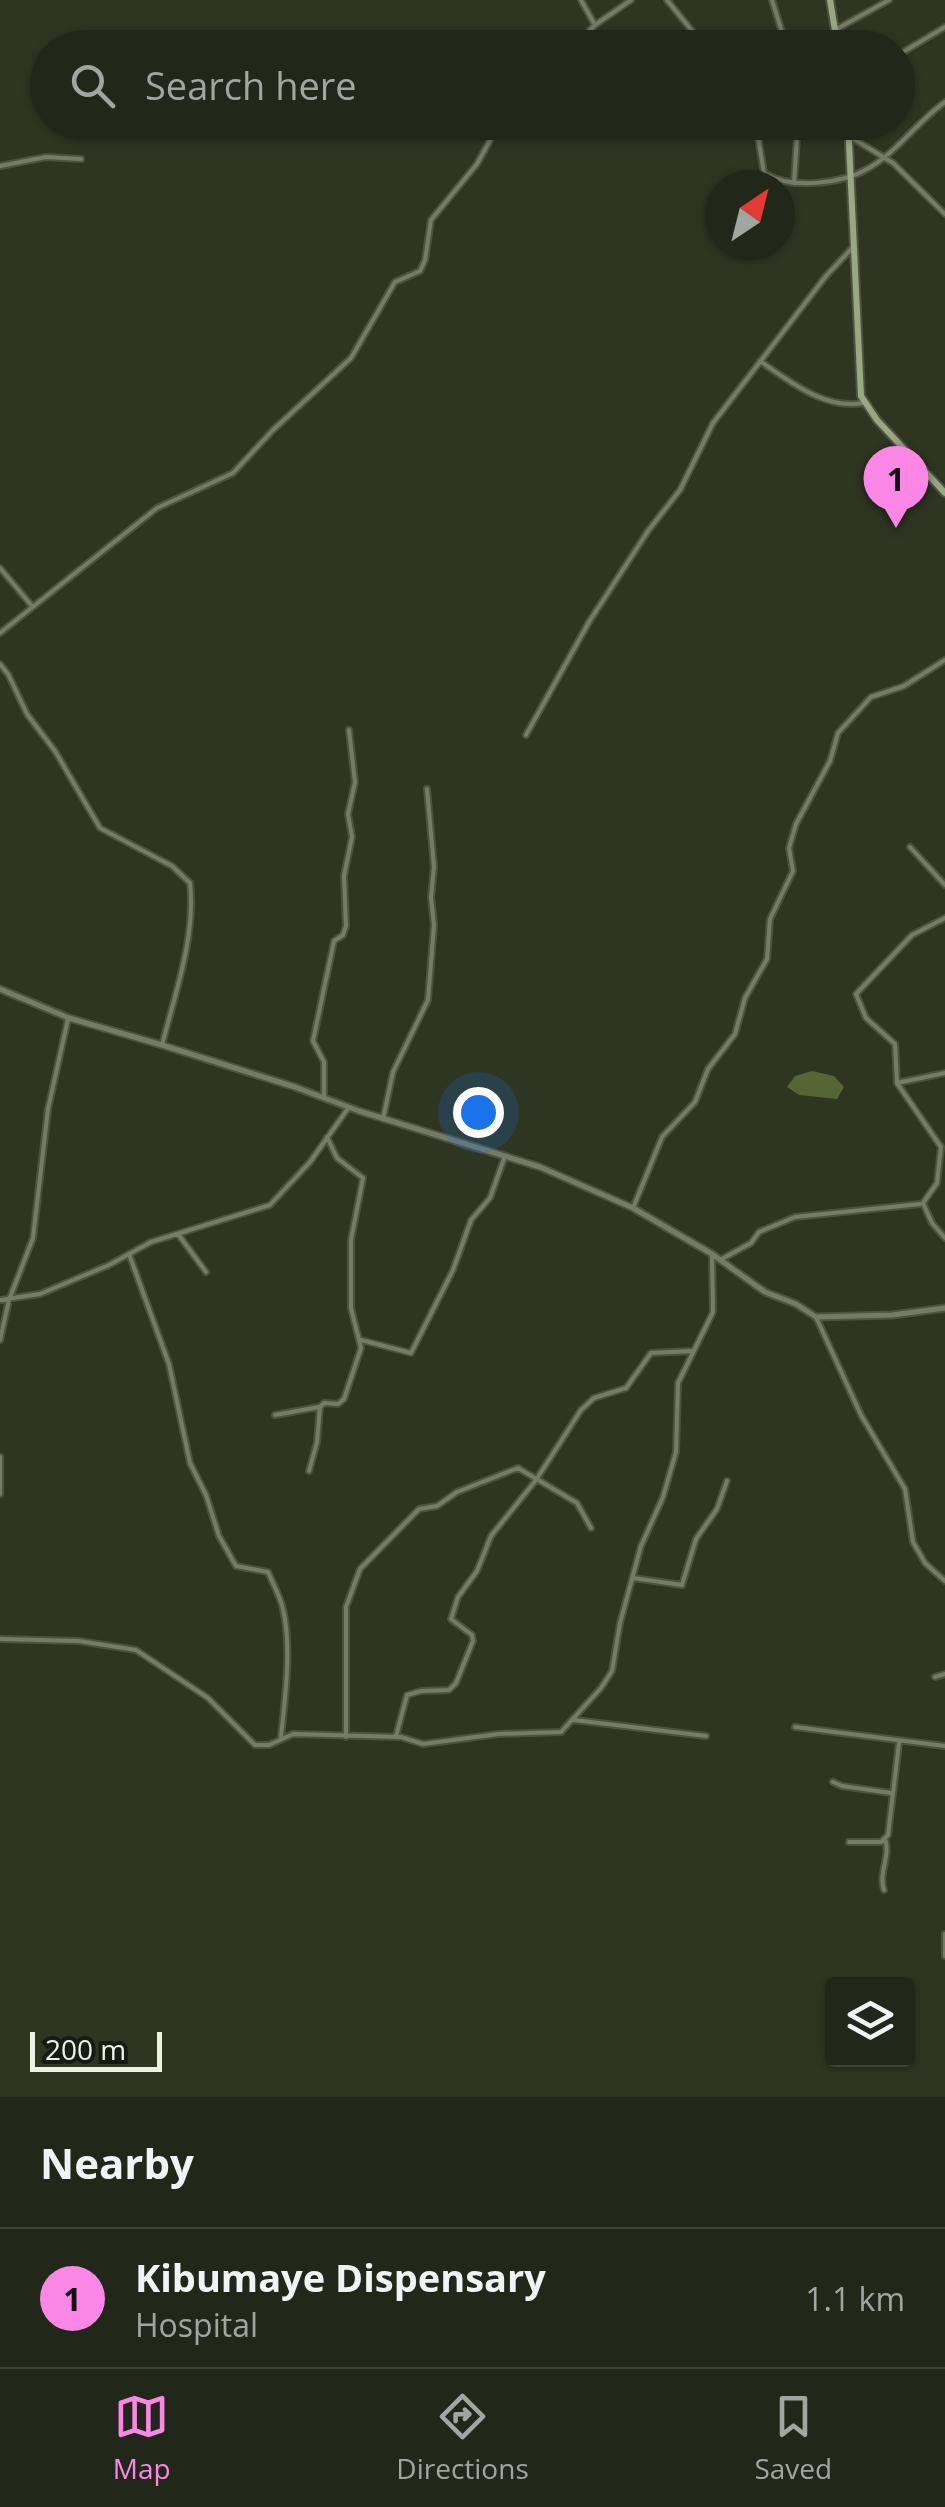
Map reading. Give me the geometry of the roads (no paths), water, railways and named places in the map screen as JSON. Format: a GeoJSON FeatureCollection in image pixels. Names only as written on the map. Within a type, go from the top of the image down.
{"type":"FeatureCollection","features":[{"type":"Feature","properties":{"kind":"main road"},"geometry":{"type":"LineString","coordinates":[[830,0],[836,30]]}},
{"type":"Feature","properties":{"kind":"main road"},"geometry":{"type":"LineString","coordinates":[[849,140],[859,381],[864,403],[945,492]]}},
{"type":"Feature","properties":{"kind":"street"},"geometry":{"type":"LineString","coordinates":[[582,0],[595,25]]}},
{"type":"Feature","properties":{"kind":"street"},"geometry":{"type":"LineString","coordinates":[[591,30],[631,0]]}},
{"type":"Feature","properties":{"kind":"street"},"geometry":{"type":"LineString","coordinates":[[667,0],[691,30]]}},
{"type":"Feature","properties":{"kind":"street"},"geometry":{"type":"LineString","coordinates":[[772,0],[781,30]]}},
{"type":"Feature","properties":{"kind":"street"},"geometry":{"type":"LineString","coordinates":[[836,30],[889,0]]}},
{"type":"Feature","properties":{"kind":"street"},"geometry":{"type":"LineString","coordinates":[[915,45],[945,27]]}},
{"type":"Feature","properties":{"kind":"street"},"geometry":{"type":"LineString","coordinates":[[915,129],[945,102]]}},
{"type":"Feature","properties":{"kind":"street"},"geometry":{"type":"LineString","coordinates":[[0,633],[157,508],[233,473],[273,430],[352,358],[394,282],[420,271],[432,220],[477,164],[490,140]]}},
{"type":"Feature","properties":{"kind":"street"},"geometry":{"type":"LineString","coordinates":[[759,140],[764,170]]}},
{"type":"Feature","properties":{"kind":"street"},"geometry":{"type":"LineString","coordinates":[[795,170],[797,140]]}},
{"type":"Feature","properties":{"kind":"street"},"geometry":{"type":"LineString","coordinates":[[855,140],[900,169],[945,214]]}},
{"type":"Feature","properties":{"kind":"street"},"geometry":{"type":"LineString","coordinates":[[795,184],[863,172],[903,140]]}},
{"type":"Feature","properties":{"kind":"street"},"geometry":{"type":"LineString","coordinates":[[0,166],[46,157],[81,158]]}},
{"type":"Feature","properties":{"kind":"street"},"geometry":{"type":"LineString","coordinates":[[526,735],[589,622],[680,490],[713,423],[826,276],[854,246]]}},
{"type":"Feature","properties":{"kind":"street"},"geometry":{"type":"LineString","coordinates":[[760,361],[829,402],[848,406],[864,403]]}},
{"type":"Feature","properties":{"kind":"street"},"geometry":{"type":"LineString","coordinates":[[938,486],[945,478]]}},
{"type":"Feature","properties":{"kind":"street"},"geometry":{"type":"LineString","coordinates":[[0,568],[33,608]]}},
{"type":"Feature","properties":{"kind":"street"},"geometry":{"type":"LineString","coordinates":[[633,1208],[662,1137],[695,1102],[708,1069],[735,1034],[745,998],[766,959],[770,919],[790,880],[790,848],[796,824],[830,762],[838,733],[871,697],[904,686],[945,660]]}},
{"type":"Feature","properties":{"kind":"street"},"geometry":{"type":"LineString","coordinates":[[0,664],[100,828],[172,866],[190,884],[192,902],[182,968],[162,1044]]}},
{"type":"Feature","properties":{"kind":"street"},"geometry":{"type":"LineString","coordinates":[[324,1097],[324,1062],[313,1041],[334,941],[343,936],[346,926],[344,876],[352,844],[348,814],[355,782],[348,730]]}},
{"type":"Feature","properties":{"kind":"street"},"geometry":{"type":"LineString","coordinates":[[384,1119],[394,1072],[425,1008],[429,989],[434,948],[434,868],[428,789]]}},
{"type":"Feature","properties":{"kind":"street"},"geometry":{"type":"LineString","coordinates":[[910,847],[945,885]]}},
{"type":"Feature","properties":{"kind":"street"},"geometry":{"type":"LineString","coordinates":[[720,1260],[751,1244],[759,1232],[795,1217],[910,1207],[922,1203],[936,1183],[943,1148],[897,1083],[896,1044],[866,1018],[856,994],[912,935],[945,918]]}},
{"type":"Feature","properties":{"kind":"street"},"geometry":{"type":"LineString","coordinates":[[0,989],[68,1018],[162,1044],[540,1167],[633,1208],[712,1254],[765,1292],[796,1304],[816,1317],[862,1415],[906,1489],[913,1542],[925,1563],[945,1580]]}},
{"type":"Feature","properties":{"kind":"street"},"geometry":{"type":"LineString","coordinates":[[0,1340],[9,1300],[34,1238],[48,1108],[68,1018]]}},
{"type":"Feature","properties":{"kind":"street"},"geometry":{"type":"LineString","coordinates":[[897,1083],[945,1073]]}},
{"type":"Feature","properties":{"kind":"street"},"geometry":{"type":"LineString","coordinates":[[0,1300],[40,1294],[151,1242],[270,1206],[310,1162],[348,1107]]}},
{"type":"Feature","properties":{"kind":"street"},"geometry":{"type":"LineString","coordinates":[[275,1415],[324,1403],[338,1404],[358,1361],[361,1340],[351,1308],[350,1240],[363,1178],[337,1158],[327,1138]]}},
{"type":"Feature","properties":{"kind":"street"},"geometry":{"type":"LineString","coordinates":[[361,1340],[411,1353],[454,1270],[471,1220],[490,1198],[505,1156]]}},
{"type":"Feature","properties":{"kind":"street"},"geometry":{"type":"LineString","coordinates":[[922,1203],[945,1238]]}},
{"type":"Feature","properties":{"kind":"street"},"geometry":{"type":"LineString","coordinates":[[178,1234],[206,1272]]}},
{"type":"Feature","properties":{"kind":"street"},"geometry":{"type":"LineString","coordinates":[[129,1254],[168,1364],[190,1463],[220,1536],[236,1566],[268,1572],[280,1599],[286,1629],[286,1701],[280,1738]]}},
{"type":"Feature","properties":{"kind":"street"},"geometry":{"type":"LineString","coordinates":[[0,1639],[79,1641],[136,1650],[208,1698],[252,1744],[264,1746],[293,1734],[396,1736],[424,1744],[498,1734],[556,1734],[574,1720],[612,1671],[620,1622],[645,1532],[673,1463],[678,1383],[713,1312],[712,1254]]}},
{"type":"Feature","properties":{"kind":"street"},"geometry":{"type":"LineString","coordinates":[[816,1317],[864,1317],[945,1308]]}},
{"type":"Feature","properties":{"kind":"street"},"geometry":{"type":"LineString","coordinates":[[396,1736],[407,1695],[449,1690],[456,1682],[473,1641],[472,1635],[451,1619],[458,1597],[478,1571],[491,1536],[536,1480],[588,1402],[626,1388],[651,1352],[692,1351]]}},
{"type":"Feature","properties":{"kind":"street"},"geometry":{"type":"LineString","coordinates":[[309,1471],[320,1407]]}},
{"type":"Feature","properties":{"kind":"street"},"geometry":{"type":"LineString","coordinates":[[0,1458],[0,1494]]}},
{"type":"Feature","properties":{"kind":"street"},"geometry":{"type":"LineString","coordinates":[[346,1738],[347,1600],[360,1569],[423,1506],[437,1506],[457,1492],[511,1468],[522,1469],[577,1503],[591,1528]]}},
{"type":"Feature","properties":{"kind":"street"},"geometry":{"type":"LineString","coordinates":[[633,1578],[682,1585],[696,1539],[717,1509],[727,1480]]}},
{"type":"Feature","properties":{"kind":"street"},"geometry":{"type":"LineString","coordinates":[[935,1677],[945,1674]]}},
{"type":"Feature","properties":{"kind":"street"},"geometry":{"type":"LineString","coordinates":[[574,1720],[706,1736]]}},
{"type":"Feature","properties":{"kind":"street"},"geometry":{"type":"LineString","coordinates":[[795,1727],[945,1746]]}},
{"type":"Feature","properties":{"kind":"street"},"geometry":{"type":"LineString","coordinates":[[884,1890],[886,1838],[899,1743]]}},
{"type":"Feature","properties":{"kind":"street"},"geometry":{"type":"LineString","coordinates":[[833,1782],[891,1793]]}},
{"type":"Feature","properties":{"kind":"street"},"geometry":{"type":"LineString","coordinates":[[849,1842],[872,1844],[886,1838]]}},
{"type":"Feature","properties":{"kind":"street"},"geometry":{"type":"LineString","coordinates":[[945,1934],[945,1956]]}},
{"type":"Feature","properties":{"kind":"place","name":"Kibumaye Dispensary"},"geometry":{"type":"Point","coordinates":[896,528]}}]}
